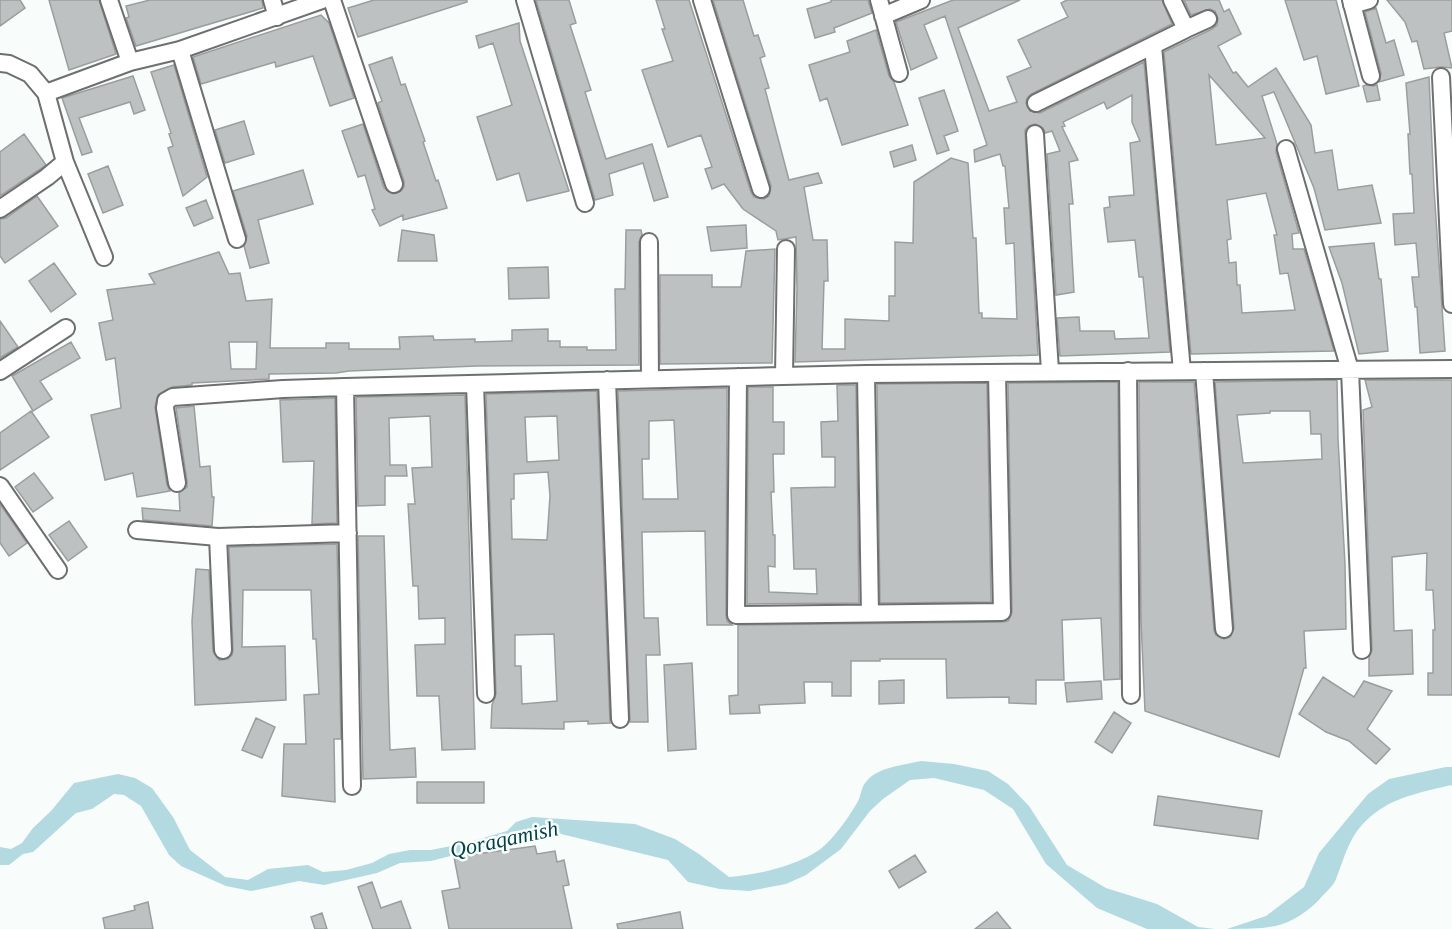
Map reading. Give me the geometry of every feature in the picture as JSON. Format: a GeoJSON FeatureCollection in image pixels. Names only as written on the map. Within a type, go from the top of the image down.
{"type":"FeatureCollection","features":[{"type":"Feature","properties":{"kind":"street"},"geometry":{"type":"LineString","coordinates":[[109,0],[130,62]]}},
{"type":"Feature","properties":{"kind":"street"},"geometry":{"type":"LineString","coordinates":[[272,0],[277,17]]}},
{"type":"Feature","properties":{"kind":"street"},"geometry":{"type":"LineString","coordinates":[[46,93],[130,62],[180,50],[322,0]]}},
{"type":"Feature","properties":{"kind":"street"},"geometry":{"type":"LineString","coordinates":[[332,0],[394,184]]}},
{"type":"Feature","properties":{"kind":"street"},"geometry":{"type":"LineString","coordinates":[[525,0],[585,203]]}},
{"type":"Feature","properties":{"kind":"street"},"geometry":{"type":"LineString","coordinates":[[702,0],[761,189]]}},
{"type":"Feature","properties":{"kind":"street"},"geometry":{"type":"LineString","coordinates":[[899,73],[881,8],[921,0]]}},
{"type":"Feature","properties":{"kind":"street"},"geometry":{"type":"LineString","coordinates":[[1172,0],[1186,28]]}},
{"type":"Feature","properties":{"kind":"street"},"geometry":{"type":"LineString","coordinates":[[1370,0],[1352,2],[1371,76]]}},
{"type":"Feature","properties":{"kind":"street"},"geometry":{"type":"LineString","coordinates":[[1036,103],[1208,19]]}},
{"type":"Feature","properties":{"kind":"street"},"geometry":{"type":"LineString","coordinates":[[1153,46],[1182,371]]}},
{"type":"Feature","properties":{"kind":"street"},"geometry":{"type":"LineString","coordinates":[[180,50],[237,239]]}},
{"type":"Feature","properties":{"kind":"street"},"geometry":{"type":"LineString","coordinates":[[0,63],[9,63],[30,74],[46,93],[65,162],[104,257]]}},
{"type":"Feature","properties":{"kind":"street"},"geometry":{"type":"LineString","coordinates":[[1441,77],[1452,304]]}},
{"type":"Feature","properties":{"kind":"street"},"geometry":{"type":"LineString","coordinates":[[1035,134],[1050,371]]}},
{"type":"Feature","properties":{"kind":"street"},"geometry":{"type":"LineString","coordinates":[[1287,149],[1350,370],[1362,650]]}},
{"type":"Feature","properties":{"kind":"street"},"geometry":{"type":"LineString","coordinates":[[0,209],[65,162]]}},
{"type":"Feature","properties":{"kind":"street"},"geometry":{"type":"LineString","coordinates":[[649,242],[650,379]]}},
{"type":"Feature","properties":{"kind":"street"},"geometry":{"type":"LineString","coordinates":[[784,376],[786,249]]}},
{"type":"Feature","properties":{"kind":"street"},"geometry":{"type":"LineString","coordinates":[[0,371],[66,328]]}},
{"type":"Feature","properties":{"kind":"street"},"geometry":{"type":"LineString","coordinates":[[177,483],[165,408],[166,401],[173,397],[283,389],[866,374],[1452,369]]}},
{"type":"Feature","properties":{"kind":"street"},"geometry":{"type":"LineString","coordinates":[[1128,371],[1131,694]]}},
{"type":"Feature","properties":{"kind":"street"},"geometry":{"type":"LineString","coordinates":[[1204,371],[1224,629]]}},
{"type":"Feature","properties":{"kind":"street"},"geometry":{"type":"LineString","coordinates":[[866,374],[870,613]]}},
{"type":"Feature","properties":{"kind":"street"},"geometry":{"type":"LineString","coordinates":[[738,377],[736,615],[1002,612],[997,374]]}},
{"type":"Feature","properties":{"kind":"street"},"geometry":{"type":"LineString","coordinates":[[607,381],[620,718]]}},
{"type":"Feature","properties":{"kind":"street"},"geometry":{"type":"LineString","coordinates":[[475,384],[486,694]]}},
{"type":"Feature","properties":{"kind":"street"},"geometry":{"type":"LineString","coordinates":[[345,387],[352,786]]}},
{"type":"Feature","properties":{"kind":"street"},"geometry":{"type":"LineString","coordinates":[[0,486],[58,570]]}},
{"type":"Feature","properties":{"kind":"street"},"geometry":{"type":"LineString","coordinates":[[137,530],[218,537],[348,533]]}},
{"type":"Feature","properties":{"kind":"street"},"geometry":{"type":"LineString","coordinates":[[218,537],[222,650]]}},
{"type":"Feature","properties":{"kind":"water","name":"Qoraqamish"},"geometry":{"type":"Polygon","coordinates":[[[921,761],[954,764],[988,771],[1008,784],[1029,806],[1067,865],[1106,888],[1157,904],[1198,927],[1215,929],[1147,929],[1097,908],[1046,864],[1013,809],[984,790],[934,778],[910,780],[883,799],[870,811],[841,849],[806,875],[786,884],[749,891],[720,889],[688,882],[668,860],[561,834],[533,835],[431,861],[400,863],[377,873],[324,885],[299,881],[251,891],[226,886],[181,866],[169,855],[141,806],[124,795],[114,794],[92,809],[76,813],[33,852],[23,854],[9,865],[0,865],[0,847],[11,849],[22,843],[74,783],[118,774],[135,778],[152,788],[173,817],[190,850],[225,877],[248,880],[268,869],[308,865],[323,872],[346,870],[372,863],[389,854],[410,850],[431,850],[466,843],[507,831],[516,822],[532,817],[635,824],[675,839],[729,877],[740,876],[785,866],[816,852],[833,837],[844,823],[858,801],[864,784],[871,777],[891,767],[921,761]]]}},
{"type":"Feature","properties":{"kind":"water"},"geometry":{"type":"Polygon","coordinates":[[[1452,767],[1452,785],[1393,802],[1375,813],[1360,827],[1350,843],[1335,882],[1308,910],[1278,925],[1255,929],[1227,929],[1266,916],[1304,887],[1319,853],[1368,794],[1389,779],[1452,767]]]}},
{"type":"Feature","properties":{"kind":"building"},"geometry":{"type":"Polygon","coordinates":[[[0,0],[20,0],[25,8],[0,26],[0,0]]]}},
{"type":"Feature","properties":{"kind":"building"},"geometry":{"type":"Polygon","coordinates":[[[49,0],[99,0],[116,54],[69,70],[49,0]]]}},
{"type":"Feature","properties":{"kind":"building"},"geometry":{"type":"Polygon","coordinates":[[[150,0],[262,0],[263,8],[136,46],[126,18],[129,17],[126,6],[150,0]]]}},
{"type":"Feature","properties":{"kind":"building"},"geometry":{"type":"Polygon","coordinates":[[[374,0],[467,0],[467,2],[358,37],[348,8],[374,0]]]}},
{"type":"Feature","properties":{"kind":"building"},"geometry":{"type":"Polygon","coordinates":[[[536,0],[569,0],[576,23],[570,25],[591,90],[585,92],[606,159],[652,144],[668,197],[654,201],[643,163],[609,174],[613,195],[595,200],[536,0]]]}},
{"type":"Feature","properties":{"kind":"building"},"geometry":{"type":"Polygon","coordinates":[[[656,0],[689,0],[751,192],[754,197],[764,199],[769,196],[771,186],[713,0],[743,0],[754,36],[758,35],[765,56],[760,58],[769,88],[765,89],[789,180],[818,173],[822,183],[804,187],[813,240],[827,240],[828,281],[824,281],[822,349],[845,349],[845,319],[889,321],[889,296],[895,296],[895,242],[913,243],[914,182],[951,158],[968,163],[973,238],[976,238],[979,313],[982,313],[982,318],[1017,319],[1014,243],[1006,244],[1004,208],[1009,208],[1005,166],[1003,166],[1000,154],[975,162],[974,150],[987,145],[945,16],[924,25],[937,58],[911,70],[896,22],[953,0],[1020,0],[958,28],[989,111],[1017,102],[1007,77],[1031,67],[1018,40],[1068,17],[1061,3],[1067,0],[1162,0],[1172,24],[1031,94],[1026,103],[1030,111],[1040,113],[1144,62],[1170,352],[1060,356],[1057,318],[1079,317],[1080,331],[1114,331],[1115,339],[1149,338],[1143,277],[1139,277],[1135,240],[1108,242],[1104,208],[1110,207],[1109,197],[1134,195],[1130,143],[1140,141],[1132,122],[1132,95],[1107,109],[1104,102],[1063,122],[1065,126],[1062,127],[1078,160],[1069,162],[1073,204],[1069,204],[1074,292],[1056,295],[1047,154],[1060,151],[1052,131],[1045,133],[1043,128],[1035,124],[1025,130],[1038,355],[795,362],[796,237],[778,240],[776,231],[743,209],[724,184],[712,189],[705,169],[712,167],[701,135],[668,147],[642,70],[673,61],[662,29],[665,29],[656,0]]]}},
{"type":"Feature","properties":{"kind":"building"},"geometry":{"type":"Polygon","coordinates":[[[831,0],[868,0],[872,13],[834,28],[835,32],[815,38],[807,9],[831,2],[831,0]]]}},
{"type":"Feature","properties":{"kind":"building"},"geometry":{"type":"Polygon","coordinates":[[[1184,0],[1219,0],[1224,12],[1229,9],[1241,34],[1218,46],[1233,73],[1236,72],[1248,87],[1276,68],[1311,125],[1315,153],[1332,150],[1338,190],[1372,185],[1381,223],[1325,230],[1314,188],[1274,92],[1262,96],[1277,144],[1276,152],[1299,233],[1292,234],[1293,249],[1304,249],[1334,351],[1191,354],[1164,52],[1212,29],[1217,25],[1218,19],[1215,11],[1210,9],[1191,15],[1184,0]],[[1209,75],[1216,145],[1265,138],[1209,75]],[[1266,193],[1227,200],[1231,239],[1227,240],[1229,263],[1236,262],[1242,313],[1295,310],[1288,273],[1280,274],[1274,235],[1277,235],[1266,193]]]}},
{"type":"Feature","properties":{"kind":"building"},"geometry":{"type":"Polygon","coordinates":[[[1285,0],[1336,0],[1359,86],[1326,94],[1317,56],[1304,60],[1285,0]]]}},
{"type":"Feature","properties":{"kind":"building"},"geometry":{"type":"Polygon","coordinates":[[[1387,0],[1452,0],[1452,31],[1444,33],[1452,68],[1424,69],[1417,41],[1412,42],[1405,22],[1387,0]]]}},
{"type":"Feature","properties":{"kind":"building"},"geometry":{"type":"Polygon","coordinates":[[[1376,8],[1386,43],[1394,40],[1404,75],[1379,82],[1381,73],[1365,12],[1376,8]]]}},
{"type":"Feature","properties":{"kind":"building"},"geometry":{"type":"Polygon","coordinates":[[[321,15],[329,23],[354,98],[330,106],[313,56],[276,67],[275,62],[201,84],[193,57],[321,15]]]}},
{"type":"Feature","properties":{"kind":"building"},"geometry":{"type":"Polygon","coordinates":[[[519,23],[520,41],[569,191],[527,201],[519,173],[497,180],[477,117],[512,105],[493,43],[479,48],[476,36],[519,23]]]}},
{"type":"Feature","properties":{"kind":"building"},"geometry":{"type":"Polygon","coordinates":[[[876,30],[889,76],[894,82],[908,125],[842,145],[827,98],[820,101],[809,65],[850,52],[847,41],[876,30]]]}},
{"type":"Feature","properties":{"kind":"building"},"geometry":{"type":"Polygon","coordinates":[[[392,57],[401,85],[405,84],[447,208],[403,220],[403,215],[380,226],[372,210],[375,209],[365,175],[358,177],[342,131],[363,124],[384,188],[393,194],[401,191],[404,181],[378,103],[382,101],[369,65],[392,57]]]}},
{"type":"Feature","properties":{"kind":"building"},"geometry":{"type":"Polygon","coordinates":[[[174,65],[207,177],[183,196],[168,148],[173,146],[169,134],[171,133],[151,72],[174,65]]]}},
{"type":"Feature","properties":{"kind":"building"},"geometry":{"type":"Polygon","coordinates":[[[133,76],[145,110],[134,114],[130,102],[79,118],[92,152],[82,155],[62,98],[133,76]]]}},
{"type":"Feature","properties":{"kind":"building"},"geometry":{"type":"Polygon","coordinates":[[[1429,77],[1445,351],[1420,353],[1417,307],[1415,307],[1412,277],[1419,277],[1416,243],[1395,245],[1393,214],[1414,213],[1406,83],[1429,77]]]}},
{"type":"Feature","properties":{"kind":"building"},"geometry":{"type":"Polygon","coordinates":[[[1377,85],[1380,100],[1367,102],[1363,86],[1377,85]]]}},
{"type":"Feature","properties":{"kind":"building"},"geometry":{"type":"Polygon","coordinates":[[[944,90],[958,131],[944,136],[949,150],[937,154],[919,98],[944,90]]]}},
{"type":"Feature","properties":{"kind":"building"},"geometry":{"type":"Polygon","coordinates":[[[244,121],[254,154],[225,163],[215,130],[244,121]]]}},
{"type":"Feature","properties":{"kind":"building"},"geometry":{"type":"Polygon","coordinates":[[[24,134],[46,165],[0,196],[0,152],[24,134]]]}},
{"type":"Feature","properties":{"kind":"building"},"geometry":{"type":"Polygon","coordinates":[[[912,145],[916,160],[894,167],[890,152],[912,145]]]}},
{"type":"Feature","properties":{"kind":"building"},"geometry":{"type":"Polygon","coordinates":[[[108,166],[123,205],[103,213],[88,174],[108,166]]]}},
{"type":"Feature","properties":{"kind":"building"},"geometry":{"type":"Polygon","coordinates":[[[303,170],[313,204],[258,220],[269,263],[250,268],[244,246],[247,236],[233,191],[303,170]]]}},
{"type":"Feature","properties":{"kind":"building"},"geometry":{"type":"Polygon","coordinates":[[[37,196],[58,226],[5,263],[0,256],[0,219],[6,218],[37,196]]]}},
{"type":"Feature","properties":{"kind":"building"},"geometry":{"type":"Polygon","coordinates":[[[206,200],[213,218],[194,226],[186,208],[206,200]]]}},
{"type":"Feature","properties":{"kind":"building"},"geometry":{"type":"Polygon","coordinates":[[[746,225],[747,248],[711,251],[707,227],[746,225]]]}},
{"type":"Feature","properties":{"kind":"building"},"geometry":{"type":"Polygon","coordinates":[[[402,230],[434,235],[437,261],[398,261],[402,230]]]}},
{"type":"Feature","properties":{"kind":"building"},"geometry":{"type":"Polygon","coordinates":[[[626,230],[641,230],[642,235],[639,242],[639,365],[477,366],[269,374],[269,379],[192,383],[192,385],[172,387],[158,395],[155,407],[167,485],[170,491],[137,497],[133,473],[105,480],[91,415],[121,408],[115,358],[106,360],[99,323],[113,320],[107,290],[155,284],[149,274],[219,252],[229,274],[240,273],[246,301],[272,299],[270,348],[326,348],[326,343],[349,343],[349,349],[400,349],[399,337],[433,336],[434,340],[475,339],[475,342],[512,341],[512,330],[548,329],[548,341],[560,341],[560,347],[616,350],[615,289],[625,289],[626,230]],[[229,342],[231,369],[256,369],[257,342],[229,342]]]}},
{"type":"Feature","properties":{"kind":"building"},"geometry":{"type":"Polygon","coordinates":[[[1374,243],[1379,279],[1381,279],[1388,351],[1359,354],[1342,283],[1329,247],[1374,243]]]}},
{"type":"Feature","properties":{"kind":"building"},"geometry":{"type":"Polygon","coordinates":[[[775,249],[772,363],[660,364],[660,275],[712,275],[712,287],[741,287],[746,251],[775,249]]]}},
{"type":"Feature","properties":{"kind":"building"},"geometry":{"type":"Polygon","coordinates":[[[54,263],[76,294],[51,312],[29,281],[54,263]]]}},
{"type":"Feature","properties":{"kind":"building"},"geometry":{"type":"Polygon","coordinates":[[[548,267],[549,298],[509,299],[508,268],[548,267]]]}},
{"type":"Feature","properties":{"kind":"building"},"geometry":{"type":"Polygon","coordinates":[[[0,321],[18,347],[0,358],[0,321]]]}},
{"type":"Feature","properties":{"kind":"building"},"geometry":{"type":"Polygon","coordinates":[[[71,342],[80,358],[40,381],[52,399],[33,411],[12,376],[71,342]]]}},
{"type":"Feature","properties":{"kind":"building"},"geometry":{"type":"Polygon","coordinates":[[[1337,380],[1346,629],[1304,631],[1306,668],[1304,668],[1279,757],[1145,711],[1141,621],[1139,382],[1194,382],[1214,630],[1216,635],[1224,639],[1230,637],[1234,628],[1215,382],[1337,380]],[[1270,411],[1270,413],[1237,415],[1243,463],[1322,459],[1321,434],[1311,434],[1310,411],[1270,411]]]}},
{"type":"Feature","properties":{"kind":"building"},"geometry":{"type":"Polygon","coordinates":[[[1365,380],[1452,380],[1452,695],[1428,695],[1428,673],[1433,673],[1433,630],[1435,630],[1433,590],[1426,590],[1427,553],[1392,557],[1394,631],[1412,630],[1413,674],[1369,676],[1369,657],[1372,650],[1363,410],[1372,407],[1365,380]]]}},
{"type":"Feature","properties":{"kind":"building"},"geometry":{"type":"Polygon","coordinates":[[[1118,382],[1120,679],[1104,680],[1101,618],[1062,620],[1064,680],[1036,680],[1036,704],[1009,703],[1009,697],[947,698],[946,659],[880,659],[880,661],[851,661],[851,696],[832,696],[832,682],[804,682],[805,703],[759,705],[760,713],[730,714],[729,696],[738,695],[738,625],[1008,621],[1012,612],[1008,383],[1118,382]]]}},
{"type":"Feature","properties":{"kind":"building"},"geometry":{"type":"Polygon","coordinates":[[[987,383],[991,602],[880,603],[877,384],[987,383]]]}},
{"type":"Feature","properties":{"kind":"building"},"geometry":{"type":"Polygon","coordinates":[[[837,385],[856,385],[859,603],[747,604],[748,387],[773,387],[773,422],[784,422],[784,454],[773,454],[774,492],[771,492],[775,567],[768,566],[769,592],[817,594],[816,569],[794,569],[791,488],[835,487],[835,457],[822,457],[821,422],[838,421],[837,385]]]}},
{"type":"Feature","properties":{"kind":"building"},"geometry":{"type":"Polygon","coordinates":[[[727,388],[726,615],[727,621],[732,625],[707,625],[705,531],[642,532],[644,618],[658,618],[660,655],[646,655],[648,722],[630,722],[618,391],[727,388]],[[674,420],[649,421],[649,459],[642,459],[643,499],[678,499],[674,420]]]}},
{"type":"Feature","properties":{"kind":"building"},"geometry":{"type":"Polygon","coordinates":[[[597,391],[610,723],[564,722],[564,729],[491,728],[492,705],[496,694],[486,394],[597,391]],[[557,416],[525,417],[527,462],[559,460],[557,416]],[[548,472],[514,474],[514,499],[511,499],[512,539],[547,540],[550,496],[548,472]],[[554,634],[515,635],[515,666],[521,666],[522,704],[557,701],[554,634]]]}},
{"type":"Feature","properties":{"kind":"building"},"geometry":{"type":"Polygon","coordinates":[[[465,395],[475,749],[442,750],[439,696],[417,696],[415,645],[445,644],[445,618],[419,619],[418,586],[413,586],[408,504],[415,504],[412,468],[432,467],[430,416],[389,418],[390,465],[406,465],[407,476],[385,476],[385,505],[358,506],[356,397],[465,395]]]}},
{"type":"Feature","properties":{"kind":"building"},"geometry":{"type":"Polygon","coordinates":[[[335,398],[337,523],[312,524],[314,461],[283,462],[280,400],[335,398]]]}},
{"type":"Feature","properties":{"kind":"building"},"geometry":{"type":"Polygon","coordinates":[[[194,406],[200,467],[210,466],[212,497],[214,497],[212,526],[143,520],[142,508],[180,511],[179,493],[187,487],[187,481],[176,408],[194,406]]]}},
{"type":"Feature","properties":{"kind":"building"},"geometry":{"type":"Polygon","coordinates":[[[31,411],[49,437],[0,470],[0,433],[31,411]]]}},
{"type":"Feature","properties":{"kind":"building"},"geometry":{"type":"Polygon","coordinates":[[[34,473],[53,498],[33,512],[15,487],[34,473]]]}},
{"type":"Feature","properties":{"kind":"building"},"geometry":{"type":"Polygon","coordinates":[[[0,504],[27,543],[9,556],[0,543],[0,504]]]}},
{"type":"Feature","properties":{"kind":"building"},"geometry":{"type":"Polygon","coordinates":[[[69,521],[87,547],[68,561],[49,535],[69,521]]]}},
{"type":"Feature","properties":{"kind":"building"},"geometry":{"type":"Polygon","coordinates":[[[358,536],[384,536],[390,750],[415,748],[416,777],[363,779],[358,536]]]}},
{"type":"Feature","properties":{"kind":"building"},"geometry":{"type":"Polygon","coordinates":[[[337,544],[341,739],[334,739],[335,802],[282,796],[284,744],[306,744],[304,695],[319,694],[311,590],[243,590],[242,647],[285,646],[286,700],[195,705],[192,621],[196,569],[209,570],[213,651],[219,660],[228,659],[233,650],[229,547],[337,544]]]}},
{"type":"Feature","properties":{"kind":"building"},"geometry":{"type":"Polygon","coordinates":[[[692,663],[696,749],[668,751],[664,665],[692,663]]]}},
{"type":"Feature","properties":{"kind":"building"},"geometry":{"type":"Polygon","coordinates":[[[1323,677],[1354,697],[1364,681],[1392,691],[1367,729],[1390,749],[1376,764],[1349,741],[1326,732],[1299,714],[1323,677]]]}},
{"type":"Feature","properties":{"kind":"building"},"geometry":{"type":"Polygon","coordinates":[[[904,680],[904,703],[879,704],[879,681],[904,680]]]}},
{"type":"Feature","properties":{"kind":"building"},"geometry":{"type":"Polygon","coordinates":[[[1101,681],[1102,699],[1067,702],[1065,683],[1101,681]]]}},
{"type":"Feature","properties":{"kind":"building"},"geometry":{"type":"Polygon","coordinates":[[[1114,712],[1131,723],[1112,753],[1095,742],[1114,712]]]}},
{"type":"Feature","properties":{"kind":"building"},"geometry":{"type":"Polygon","coordinates":[[[256,718],[275,727],[262,758],[242,750],[256,718]]]}},
{"type":"Feature","properties":{"kind":"building"},"geometry":{"type":"Polygon","coordinates":[[[417,782],[484,782],[484,803],[417,803],[417,782]]]}},
{"type":"Feature","properties":{"kind":"building"},"geometry":{"type":"Polygon","coordinates":[[[1158,796],[1262,811],[1258,839],[1154,825],[1158,796]]]}},
{"type":"Feature","properties":{"kind":"building"},"geometry":{"type":"Polygon","coordinates":[[[535,846],[537,854],[555,851],[557,862],[564,860],[569,885],[563,886],[572,929],[449,929],[442,891],[460,888],[454,857],[535,846]]]}},
{"type":"Feature","properties":{"kind":"building"},"geometry":{"type":"Polygon","coordinates":[[[915,855],[926,872],[899,888],[889,871],[915,855]]]}},
{"type":"Feature","properties":{"kind":"building"},"geometry":{"type":"Polygon","coordinates":[[[372,882],[381,908],[401,901],[411,929],[373,929],[358,887],[372,882]]]}},
{"type":"Feature","properties":{"kind":"building"},"geometry":{"type":"Polygon","coordinates":[[[148,902],[153,929],[105,929],[103,918],[135,910],[134,906],[148,902]]]}},
{"type":"Feature","properties":{"kind":"building"},"geometry":{"type":"Polygon","coordinates":[[[680,912],[683,929],[618,929],[617,924],[680,912]]]}},
{"type":"Feature","properties":{"kind":"building"},"geometry":{"type":"Polygon","coordinates":[[[997,912],[1011,929],[975,929],[997,912]]]}},
{"type":"Feature","properties":{"kind":"building"},"geometry":{"type":"Polygon","coordinates":[[[322,913],[327,929],[315,929],[311,917],[322,913]]]}}]}
